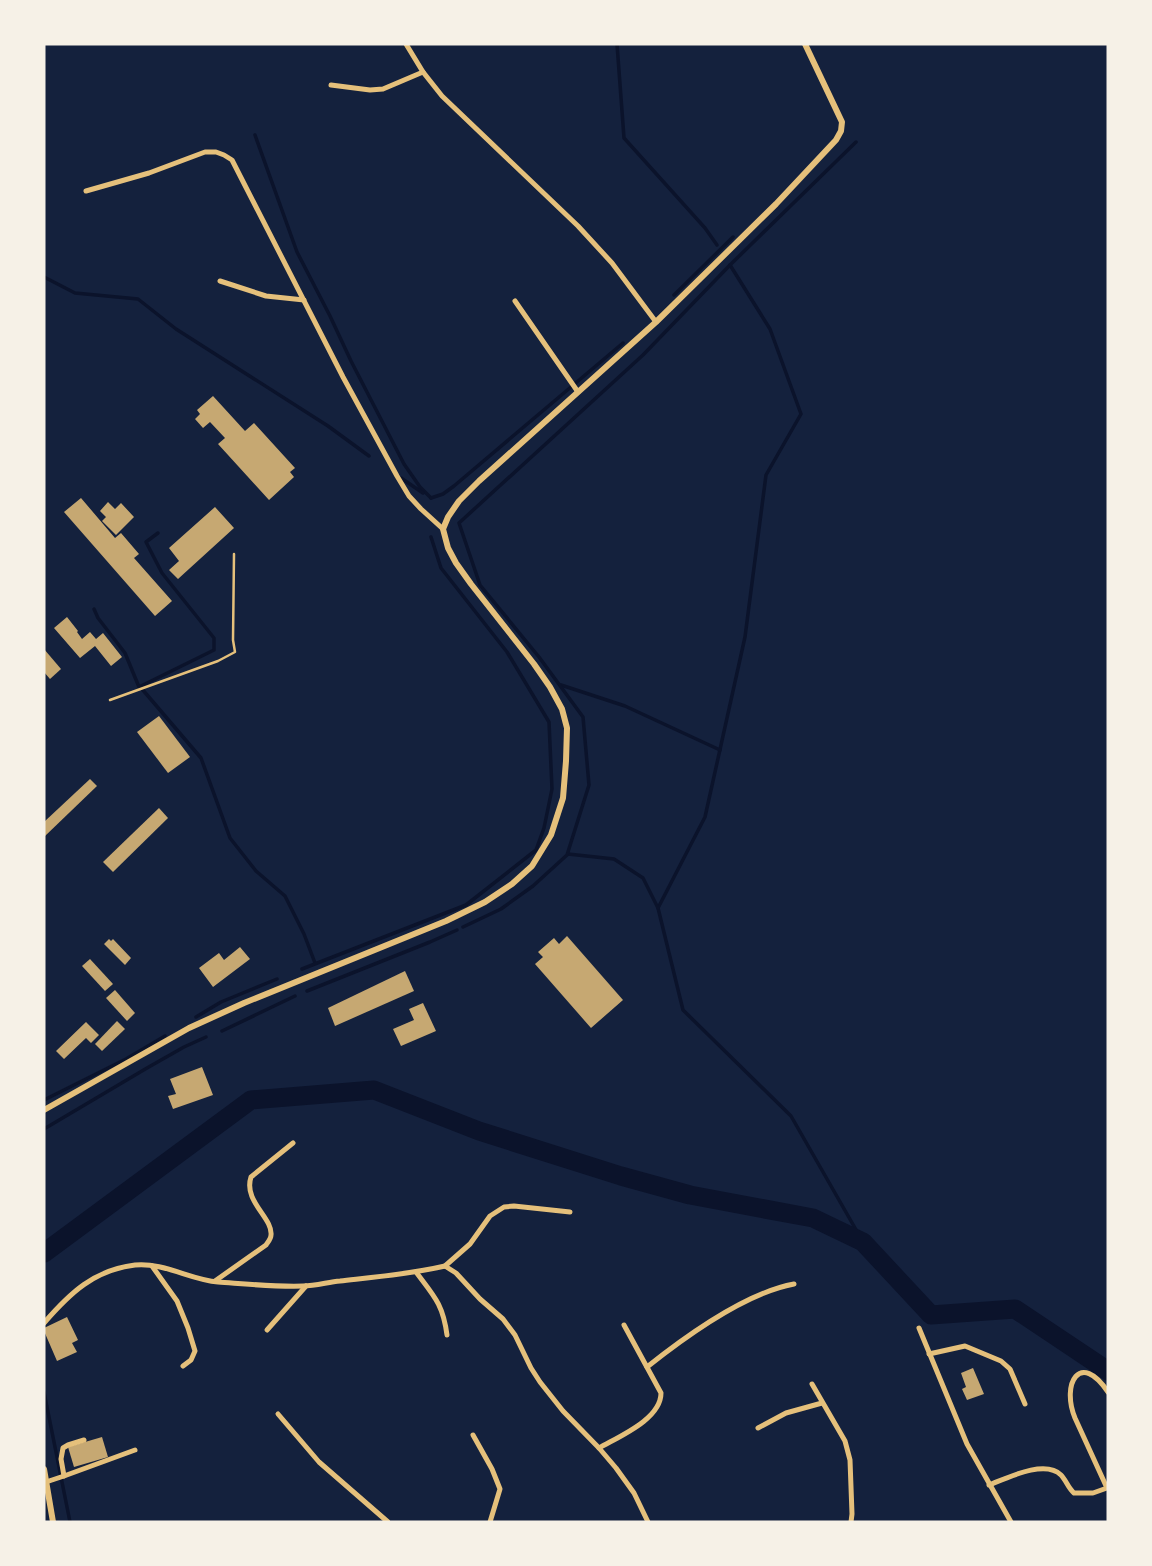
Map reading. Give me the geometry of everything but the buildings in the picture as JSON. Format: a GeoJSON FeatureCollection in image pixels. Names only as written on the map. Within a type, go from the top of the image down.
{"type":"FeatureCollection","features":[{"type":"Feature","properties":{"kind":"street"},"geometry":{"type":"LineString","coordinates":[[406,44],[423,72],[450,104],[578,226],[612,263],[656,322]]}},
{"type":"Feature","properties":{"kind":"street"},"geometry":{"type":"LineString","coordinates":[[443,529],[454,509],[479,481],[656,322],[776,204],[836,140],[842,122],[805,44]]}},
{"type":"Feature","properties":{"kind":"street"},"geometry":{"type":"LineString","coordinates":[[331,85],[383,89],[423,72]]}},
{"type":"Feature","properties":{"kind":"street"},"geometry":{"type":"LineString","coordinates":[[44,1110],[189,1028],[446,921],[485,902],[512,884],[532,866],[551,835],[563,798],[567,745],[564,717],[553,691],[456,563],[448,548],[443,529],[409,496],[343,377],[232,160],[216,152],[205,152],[149,173],[86,191]]}},
{"type":"Feature","properties":{"kind":"street"},"geometry":{"type":"LineString","coordinates":[[220,281],[266,296],[304,300]]}},
{"type":"Feature","properties":{"kind":"street"},"geometry":{"type":"LineString","coordinates":[[515,301],[578,391]]}},
{"type":"Feature","properties":{"kind":"street"},"geometry":{"type":"LineString","coordinates":[[214,1282],[266,1245],[271,1237],[271,1230],[250,1194],[248,1184],[251,1177],[293,1143]]}},
{"type":"Feature","properties":{"kind":"street"},"geometry":{"type":"LineString","coordinates":[[44,1323],[77,1288],[110,1272],[133,1266],[152,1266],[214,1282],[306,1286],[446,1266],[470,1244],[490,1216],[504,1207],[570,1212]]}},
{"type":"Feature","properties":{"kind":"street"},"geometry":{"type":"LineString","coordinates":[[152,1266],[177,1301],[188,1328],[195,1351],[191,1360],[183,1366]]}},
{"type":"Feature","properties":{"kind":"street"},"geometry":{"type":"LineString","coordinates":[[446,1266],[503,1319],[515,1335],[540,1382],[616,1468],[634,1493],[648,1522]]}},
{"type":"Feature","properties":{"kind":"street"},"geometry":{"type":"LineString","coordinates":[[416,1272],[444,1315],[447,1335]]}},
{"type":"Feature","properties":{"kind":"street"},"geometry":{"type":"LineString","coordinates":[[647,1367],[683,1340],[736,1307],[769,1290],[794,1284]]}},
{"type":"Feature","properties":{"kind":"street"},"geometry":{"type":"LineString","coordinates":[[267,1329],[306,1286]]}},
{"type":"Feature","properties":{"kind":"street"},"geometry":{"type":"LineString","coordinates":[[599,1448],[636,1427],[651,1415],[661,1401],[662,1393],[624,1325]]}},
{"type":"Feature","properties":{"kind":"street"},"geometry":{"type":"LineString","coordinates":[[919,1328],[962,1434],[1011,1522]]}},
{"type":"Feature","properties":{"kind":"street"},"geometry":{"type":"LineString","coordinates":[[929,1354],[965,1346],[1001,1361],[1010,1369],[1025,1404]]}},
{"type":"Feature","properties":{"kind":"street"},"geometry":{"type":"LineString","coordinates":[[989,1485],[1017,1474],[1047,1468],[1058,1472],[1069,1490],[1074,1493],[1093,1493],[1108,1487],[1071,1408],[1070,1390],[1074,1378],[1088,1372],[1095,1376],[1108,1392]]}},
{"type":"Feature","properties":{"kind":"street"},"geometry":{"type":"LineString","coordinates":[[812,1384],[845,1441],[850,1460],[850,1522]]}},
{"type":"Feature","properties":{"kind":"street"},"geometry":{"type":"LineString","coordinates":[[758,1428],[786,1413],[822,1403]]}},
{"type":"Feature","properties":{"kind":"street"},"geometry":{"type":"LineString","coordinates":[[278,1414],[319,1462],[388,1522]]}},
{"type":"Feature","properties":{"kind":"street"},"geometry":{"type":"LineString","coordinates":[[473,1435],[500,1489],[490,1522]]}},
{"type":"Feature","properties":{"kind":"street"},"geometry":{"type":"LineString","coordinates":[[64,1476],[61,1458],[63,1448],[84,1440]]}},
{"type":"Feature","properties":{"kind":"street"},"geometry":{"type":"LineString","coordinates":[[46,1482],[135,1450]]}},
{"type":"Feature","properties":{"kind":"street"},"geometry":{"type":"LineString","coordinates":[[44,1469],[53,1522]]}},
{"type":"Feature","properties":{"kind":"lane"},"geometry":{"type":"LineString","coordinates":[[110,700],[235,653],[234,554]]}},
{"type":"Feature","properties":{"kind":"waterway"},"geometry":{"type":"LineString","coordinates":[[617,44],[624,138],[717,245]]}},
{"type":"Feature","properties":{"kind":"waterway"},"geometry":{"type":"LineString","coordinates":[[255,135],[297,252],[404,464],[431,498]]}},
{"type":"Feature","properties":{"kind":"waterway"},"geometry":{"type":"LineString","coordinates":[[463,927],[501,909],[533,886],[567,855],[589,785],[583,717],[539,657],[480,585],[459,523],[643,355],[730,265],[856,142]]}},
{"type":"Feature","properties":{"kind":"waterway"},"geometry":{"type":"LineString","coordinates":[[674,295],[733,237]]}},
{"type":"Feature","properties":{"kind":"waterway"},"geometry":{"type":"LineString","coordinates":[[730,265],[770,329],[801,414],[766,475],[745,637],[705,817],[658,908],[683,1010],[791,1116],[863,1242]]}},
{"type":"Feature","properties":{"kind":"waterway"},"geometry":{"type":"LineString","coordinates":[[44,277],[75,293],[138,299],[176,329],[328,426],[369,456]]}},
{"type":"Feature","properties":{"kind":"waterway"},"geometry":{"type":"LineString","coordinates":[[431,498],[454,486],[623,343]]}},
{"type":"Feature","properties":{"kind":"waterway"},"geometry":{"type":"LineString","coordinates":[[401,478],[423,493]]}},
{"type":"Feature","properties":{"kind":"waterway"},"geometry":{"type":"LineString","coordinates":[[94,609],[125,653],[139,687],[214,650],[214,638],[162,573],[146,542],[158,533]]}},
{"type":"Feature","properties":{"kind":"waterway"},"geometry":{"type":"LineString","coordinates":[[302,969],[466,905],[536,850],[544,828],[552,789],[549,722],[507,652],[441,568],[431,537]]}},
{"type":"Feature","properties":{"kind":"waterway"},"geometry":{"type":"LineString","coordinates":[[561,685],[625,706],[720,750]]}},
{"type":"Feature","properties":{"kind":"waterway"},"geometry":{"type":"LineString","coordinates":[[142,689],[201,758],[230,838],[256,871],[285,896],[315,963]]}},
{"type":"Feature","properties":{"kind":"waterway"},"geometry":{"type":"LineString","coordinates":[[568,854],[614,859],[643,878],[658,908]]}},
{"type":"Feature","properties":{"kind":"waterway"},"geometry":{"type":"LineString","coordinates":[[307,991],[457,930]]}},
{"type":"Feature","properties":{"kind":"waterway"},"geometry":{"type":"LineString","coordinates":[[196,1017],[221,1002],[277,979]]}},
{"type":"Feature","properties":{"kind":"waterway"},"geometry":{"type":"LineString","coordinates":[[222,1031],[295,996]]}},
{"type":"Feature","properties":{"kind":"waterway"},"geometry":{"type":"LineString","coordinates":[[44,1100],[165,1036]]}},
{"type":"Feature","properties":{"kind":"waterway"},"geometry":{"type":"LineString","coordinates":[[44,1129],[147,1068],[206,1037]]}},
{"type":"Feature","properties":{"kind":"waterway"},"geometry":{"type":"LineString","coordinates":[[44,1253],[251,1100],[374,1090],[479,1131],[621,1176],[690,1195],[813,1218],[863,1242],[931,1315],[1015,1309],[1108,1371]]}},
{"type":"Feature","properties":{"kind":"waterway"},"geometry":{"type":"LineString","coordinates":[[44,1392],[70,1522]]}}]}
